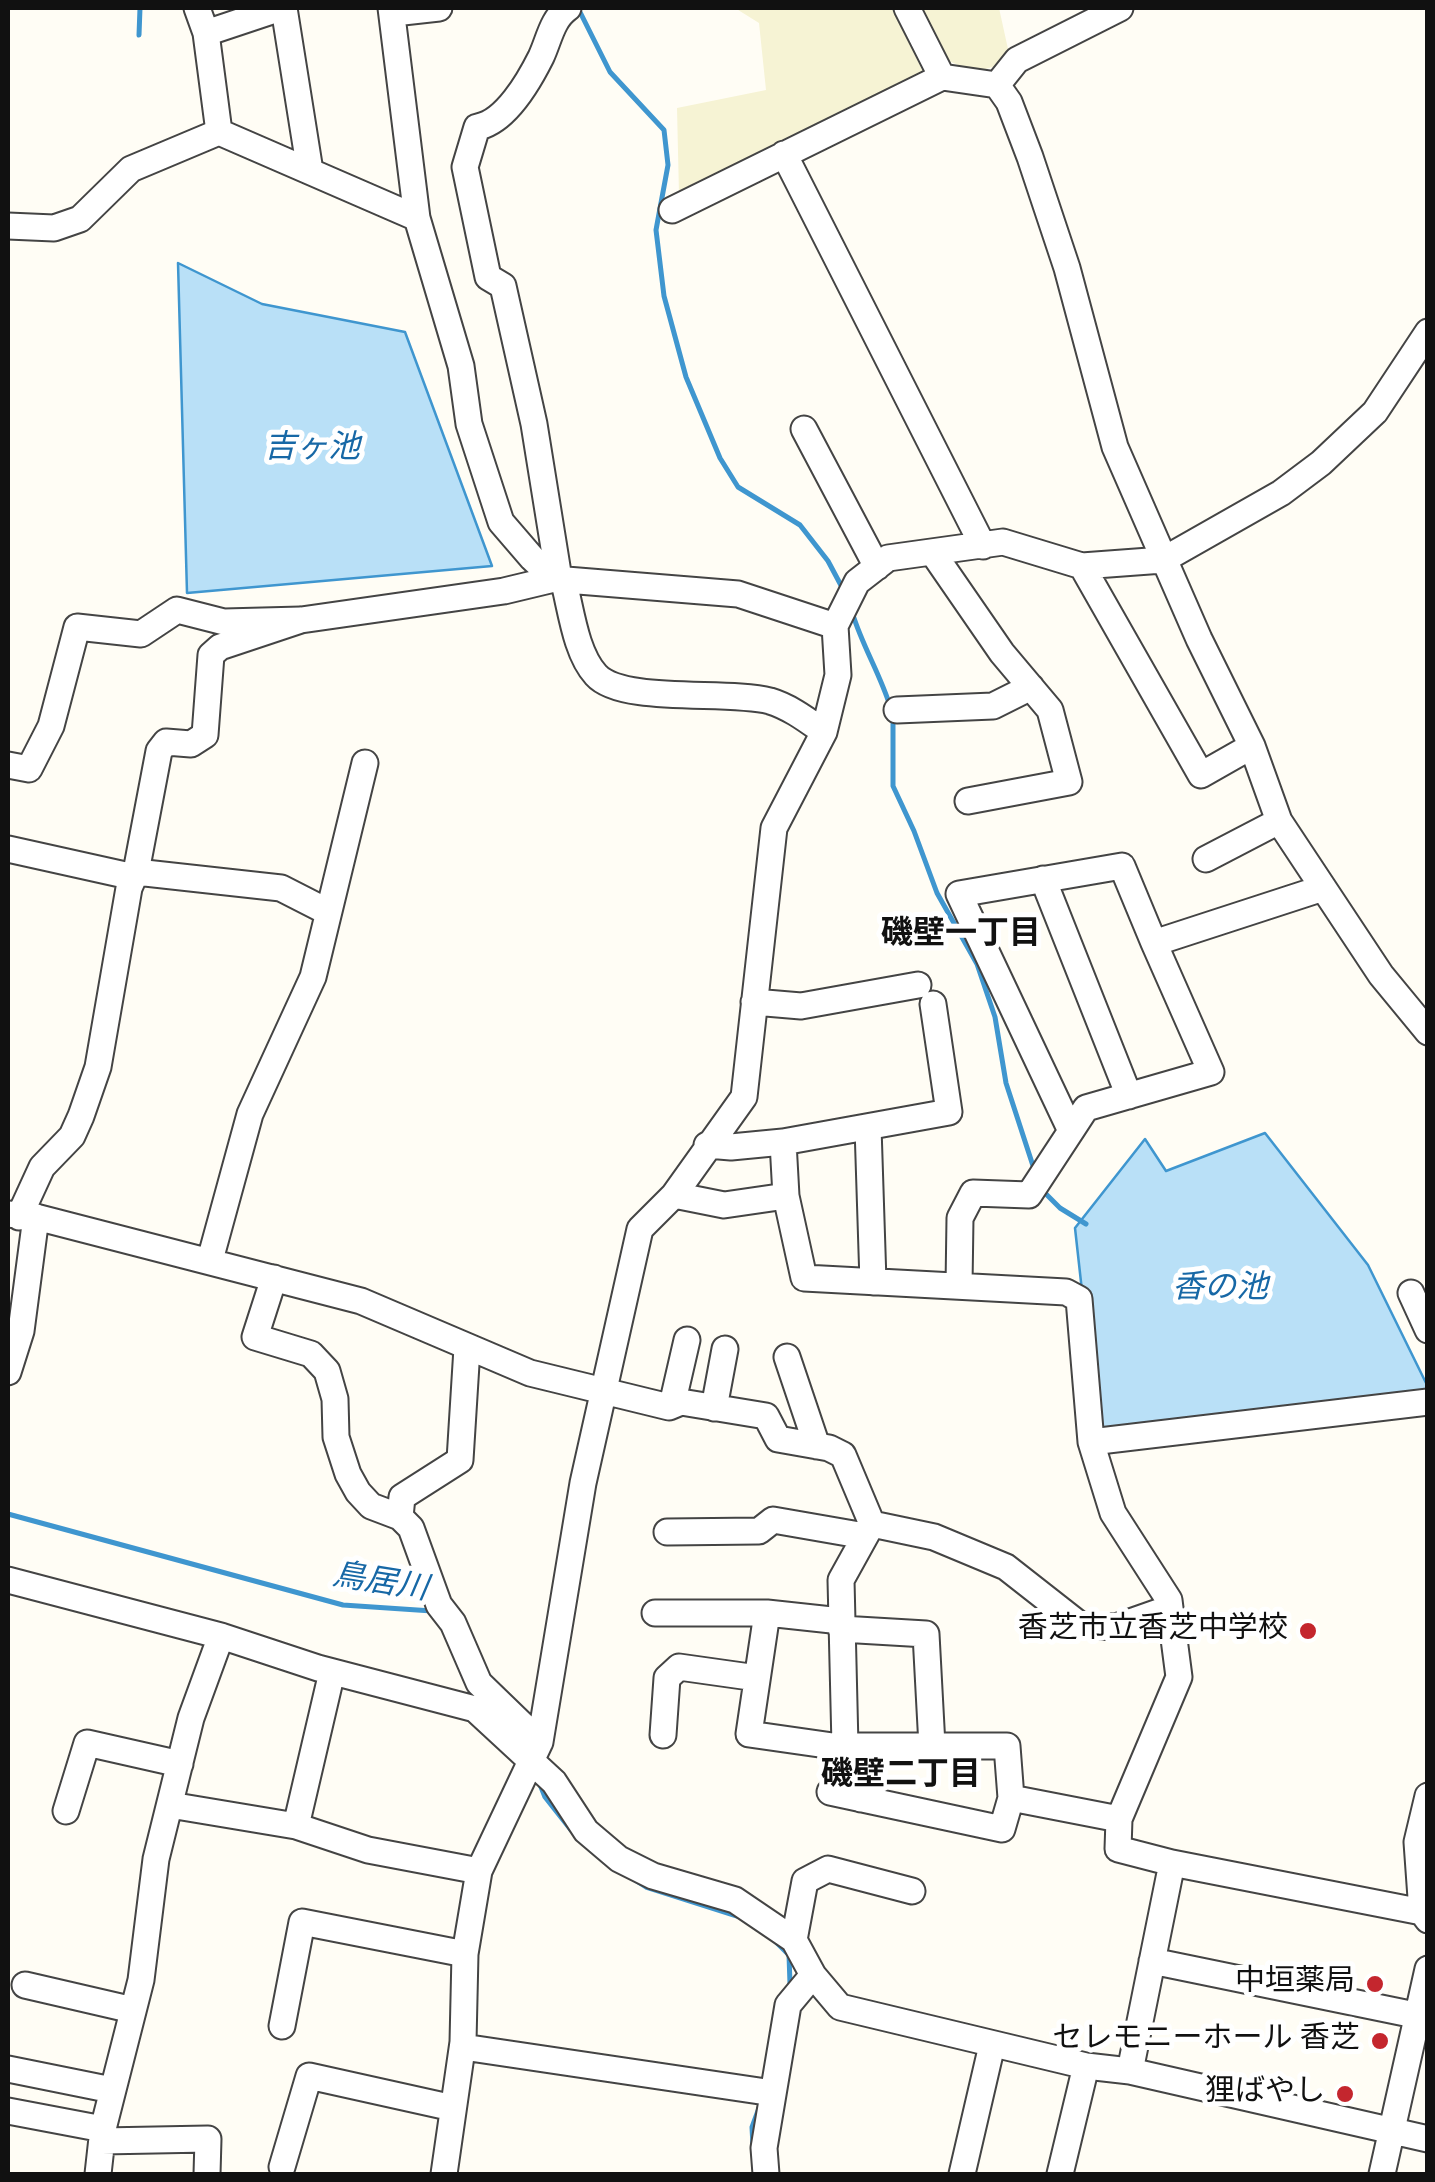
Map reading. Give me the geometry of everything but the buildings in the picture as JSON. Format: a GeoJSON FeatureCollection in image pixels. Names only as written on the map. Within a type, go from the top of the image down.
{"type":"FeatureCollection","features":[{"type":"Feature","properties":{"kind":"street"},"geometry":{"type":"LineString","coordinates":[[197,8],[206,33],[219,132]]}},
{"type":"Feature","properties":{"kind":"street"},"geometry":{"type":"LineString","coordinates":[[206,33],[282,8],[310,171]]}},
{"type":"Feature","properties":{"kind":"street"},"geometry":{"type":"LineString","coordinates":[[439,8],[393,10],[417,218],[460,366],[469,424],[496,508],[502,522],[532,558],[558,579]]}},
{"type":"Feature","properties":{"kind":"street"},"geometry":{"type":"LineString","coordinates":[[906,8],[942,77]]}},
{"type":"Feature","properties":{"kind":"street"},"geometry":{"type":"LineString","coordinates":[[997,86],[1017,60],[1120,8]]}},
{"type":"Feature","properties":{"kind":"street"},"geometry":{"type":"LineString","coordinates":[[557,10],[540,59],[521,90],[487,126],[476,127],[465,168],[488,278],[503,286],[534,424],[558,579],[583,653],[596,676],[618,688],[640,694],[726,694],[771,702],[795,711],[824,732]]}},
{"type":"Feature","properties":{"kind":"street"},"geometry":{"type":"LineString","coordinates":[[672,210],[942,77],[997,86],[1023,138],[1067,268],[1115,447],[1163,560],[1252,746],[1279,820],[1381,975],[1428,1032]]}},
{"type":"Feature","properties":{"kind":"street"},"geometry":{"type":"LineString","coordinates":[[8,226],[54,228],[80,218],[130,169],[219,132],[417,218]]}},
{"type":"Feature","properties":{"kind":"street"},"geometry":{"type":"LineString","coordinates":[[784,154],[982,546]]}},
{"type":"Feature","properties":{"kind":"street"},"geometry":{"type":"LineString","coordinates":[[444,2174],[462,2047],[466,1954],[479,1871],[535,1752],[583,1483],[640,1228],[674,1195],[744,1096],[774,828],[824,732],[838,675],[835,626],[857,582],[888,558],[1003,542],[1082,566],[1163,560],[1280,493],[1321,463],[1375,412],[1428,332]]}},
{"type":"Feature","properties":{"kind":"street"},"geometry":{"type":"LineString","coordinates":[[804,429],[877,567]]}},
{"type":"Feature","properties":{"kind":"street"},"geometry":{"type":"LineString","coordinates":[[932,554],[1002,653],[1050,710],[1069,782],[968,801]]}},
{"type":"Feature","properties":{"kind":"street"},"geometry":{"type":"LineString","coordinates":[[1082,566],[1201,776],[1252,746]]}},
{"type":"Feature","properties":{"kind":"street"},"geometry":{"type":"LineString","coordinates":[[8,765],[29,770],[51,726],[77,627],[141,634],[176,610],[224,622],[301,620],[504,591],[558,579],[738,594],[835,626]]}},
{"type":"Feature","properties":{"kind":"street"},"geometry":{"type":"LineString","coordinates":[[8,1372],[21,1331],[21,1216],[42,1168],[72,1136],[98,1067],[129,888],[135,875],[159,751],[166,742],[192,744],[205,736],[211,655],[220,647],[301,620]]}},
{"type":"Feature","properties":{"kind":"street"},"geometry":{"type":"LineString","coordinates":[[897,710],[993,706],[1031,686]]}},
{"type":"Feature","properties":{"kind":"street"},"geometry":{"type":"LineString","coordinates":[[210,1260],[250,1114],[312,977],[364,763]]}},
{"type":"Feature","properties":{"kind":"street"},"geometry":{"type":"LineString","coordinates":[[1206,860],[1279,820]]}},
{"type":"Feature","properties":{"kind":"street"},"geometry":{"type":"LineString","coordinates":[[8,849],[135,875],[281,888],[328,912]]}},
{"type":"Feature","properties":{"kind":"street"},"geometry":{"type":"LineString","coordinates":[[958,1286],[960,1218],[973,1193],[1029,1195],[1048,1169],[1086,1108],[1211,1072],[1122,866],[959,894],[1071,1131]]}},
{"type":"Feature","properties":{"kind":"street"},"geometry":{"type":"LineString","coordinates":[[1043,879],[1128,1096]]}},
{"type":"Feature","properties":{"kind":"street"},"geometry":{"type":"LineString","coordinates":[[1154,943],[1322,888]]}},
{"type":"Feature","properties":{"kind":"street"},"geometry":{"type":"LineString","coordinates":[[708,1145],[783,1142],[950,1112],[926,994],[801,1006],[754,1002]]}},
{"type":"Feature","properties":{"kind":"street"},"geometry":{"type":"LineString","coordinates":[[868,1127],[873,1282]]}},
{"type":"Feature","properties":{"kind":"street"},"geometry":{"type":"LineString","coordinates":[[783,1142],[786,1196],[804,1278],[1066,1292],[1079,1299],[1091,1442],[1113,1513],[1169,1600],[1179,1677],[1119,1819],[1118,1849],[1425,1916],[1417,1842],[1428,1796]]}},
{"type":"Feature","properties":{"kind":"street"},"geometry":{"type":"LineString","coordinates":[[674,1195],[724,1204],[786,1196]]}},
{"type":"Feature","properties":{"kind":"street"},"geometry":{"type":"LineString","coordinates":[[21,1216],[210,1260],[361,1302],[530,1372],[604,1392],[766,1416],[778,1439],[843,1454],[868,1530],[840,1580],[852,1746],[862,1799]]}},
{"type":"Feature","properties":{"kind":"street"},"geometry":{"type":"LineString","coordinates":[[274,1278],[255,1336],[311,1354],[327,1371],[335,1399],[336,1438],[348,1474],[371,1506],[400,1517],[411,1528],[438,1605],[453,1623],[479,1683],[535,1752],[586,1831],[619,1859],[652,1876],[735,1900],[794,1940],[813,1976],[840,2007],[1086,2066],[1130,2071],[1428,2139]]}},
{"type":"Feature","properties":{"kind":"street"},"geometry":{"type":"LineString","coordinates":[[1410,1294],[1428,1330]]}},
{"type":"Feature","properties":{"kind":"street"},"geometry":{"type":"LineString","coordinates":[[672,1405],[687,1340]]}},
{"type":"Feature","properties":{"kind":"street"},"geometry":{"type":"LineString","coordinates":[[400,1517],[402,1497],[460,1460],[467,1348]]}},
{"type":"Feature","properties":{"kind":"street"},"geometry":{"type":"LineString","coordinates":[[714,1408],[725,1350]]}},
{"type":"Feature","properties":{"kind":"street"},"geometry":{"type":"LineString","coordinates":[[787,1357],[817,1446]]}},
{"type":"Feature","properties":{"kind":"street"},"geometry":{"type":"LineString","coordinates":[[1091,1442],[1428,1402]]}},
{"type":"Feature","properties":{"kind":"street"},"geometry":{"type":"LineString","coordinates":[[668,1532],[759,1531],[773,1520],[934,1537],[1006,1567],[1080,1625],[1116,1627],[1170,1608]]}},
{"type":"Feature","properties":{"kind":"street"},"geometry":{"type":"LineString","coordinates":[[8,1580],[475,1709],[535,1752]]}},
{"type":"Feature","properties":{"kind":"street"},"geometry":{"type":"LineString","coordinates":[[654,1612],[767,1613],[926,1634],[932,1746]]}},
{"type":"Feature","properties":{"kind":"street"},"geometry":{"type":"LineString","coordinates":[[767,1613],[749,1734],[852,1746],[1006,1746],[1011,1798],[1002,1829],[830,1792]]}},
{"type":"Feature","properties":{"kind":"street"},"geometry":{"type":"LineString","coordinates":[[98,2174],[102,2135],[140,1980],[156,1860],[191,1718],[221,1636]]}},
{"type":"Feature","properties":{"kind":"street"},"geometry":{"type":"LineString","coordinates":[[662,1735],[667,1678],[680,1668],[757,1678]]}},
{"type":"Feature","properties":{"kind":"street"},"geometry":{"type":"LineString","coordinates":[[296,1826],[332,1672]]}},
{"type":"Feature","properties":{"kind":"street"},"geometry":{"type":"LineString","coordinates":[[66,1811],[87,1742],[180,1764]]}},
{"type":"Feature","properties":{"kind":"street"},"geometry":{"type":"LineString","coordinates":[[1011,1798],[1119,1819]]}},
{"type":"Feature","properties":{"kind":"street"},"geometry":{"type":"LineString","coordinates":[[170,1804],[296,1826],[368,1850],[479,1871]]}},
{"type":"Feature","properties":{"kind":"street"},"geometry":{"type":"LineString","coordinates":[[1130,2071],[1172,1863]]}},
{"type":"Feature","properties":{"kind":"street"},"geometry":{"type":"LineString","coordinates":[[794,1940],[805,1881],[828,1869],[912,1892]]}},
{"type":"Feature","properties":{"kind":"street"},"geometry":{"type":"LineString","coordinates":[[282,2026],[302,1922],[466,1954]]}},
{"type":"Feature","properties":{"kind":"street"},"geometry":{"type":"LineString","coordinates":[[1152,1961],[1415,2016]]}},
{"type":"Feature","properties":{"kind":"street"},"geometry":{"type":"LineString","coordinates":[[1382,2174],[1428,1969]]}},
{"type":"Feature","properties":{"kind":"street"},"geometry":{"type":"LineString","coordinates":[[766,2174],[764,2148],[788,2005],[813,1976]]}},
{"type":"Feature","properties":{"kind":"street"},"geometry":{"type":"LineString","coordinates":[[25,1985],[133,2010]]}},
{"type":"Feature","properties":{"kind":"street"},"geometry":{"type":"LineString","coordinates":[[962,2174],[992,2044]]}},
{"type":"Feature","properties":{"kind":"street"},"geometry":{"type":"LineString","coordinates":[[462,2047],[773,2093]]}},
{"type":"Feature","properties":{"kind":"street"},"geometry":{"type":"LineString","coordinates":[[1060,2174],[1086,2066]]}},
{"type":"Feature","properties":{"kind":"street"},"geometry":{"type":"LineString","coordinates":[[8,2070],[112,2090]]}},
{"type":"Feature","properties":{"kind":"street"},"geometry":{"type":"LineString","coordinates":[[282,2168],[310,2076],[454,2108]]}},
{"type":"Feature","properties":{"kind":"street"},"geometry":{"type":"LineString","coordinates":[[8,2111],[102,2135],[208,2139],[207,2174]]}},
{"type":"Feature","properties":{"kind":"shaded area"},"geometry":{"type":"Polygon","coordinates":[[[735,8],[893,8],[924,74],[679,195],[677,108],[766,90],[759,23],[735,8]]]}},
{"type":"Feature","properties":{"kind":"shaded area"},"geometry":{"type":"Polygon","coordinates":[[[917,8],[999,8],[1008,49],[996,66],[975,72],[944,59],[917,8]]]}},
{"type":"Feature","properties":{"kind":"water","name":"吉ヶ池"},"geometry":{"type":"Polygon","coordinates":[[[178,263],[262,304],[405,332],[492,566],[187,593],[178,263]]]}},
{"type":"Feature","properties":{"kind":"water","name":"香の池"},"geometry":{"type":"Polygon","coordinates":[[[1265,1133],[1368,1265],[1427,1385],[1427,1402],[1098,1435],[1075,1228],[1145,1139],[1166,1171],[1265,1133]]]}},
{"type":"Feature","properties":{"kind":"waterway"},"geometry":{"type":"LineString","coordinates":[[139,35],[140,8]]}},
{"type":"Feature","properties":{"kind":"waterway"},"geometry":{"type":"LineString","coordinates":[[578,8],[610,72],[664,130],[668,165],[656,230],[664,296],[686,377],[720,458],[738,487],[800,525],[828,561],[844,591]]}},
{"type":"Feature","properties":{"kind":"waterway"},"geometry":{"type":"LineString","coordinates":[[853,615],[890,706]]}},
{"type":"Feature","properties":{"kind":"waterway"},"geometry":{"type":"LineString","coordinates":[[893,717],[893,786],[937,893],[977,964],[995,1017],[1006,1083],[1035,1172]]}},
{"type":"Feature","properties":{"kind":"waterway"},"geometry":{"type":"LineString","coordinates":[[1043,1191],[1060,1208],[1086,1224]]}},
{"type":"Feature","properties":{"kind":"waterway","name":"鳥居川"},"geometry":{"type":"LineString","coordinates":[[8,1514],[343,1605],[432,1611]]}},
{"type":"Feature","properties":{"kind":"waterway","name":"鳥居川"},"geometry":{"type":"LineString","coordinates":[[539,1782],[545,1797],[571,1830]]}},
{"type":"Feature","properties":{"kind":"waterway","name":"鳥居川"},"geometry":{"type":"LineString","coordinates":[[635,1880],[737,1916]]}},
{"type":"Feature","properties":{"kind":"waterway","name":"鳥居川"},"geometry":{"type":"LineString","coordinates":[[775,1941],[789,1955],[790,1984]]}},
{"type":"Feature","properties":{"kind":"waterway","name":"鳥居川"},"geometry":{"type":"LineString","coordinates":[[753,2146],[752,2127],[759,2108]]}},
{"type":"Feature","properties":{"kind":"place","name":"香芝市立香芝中学校"},"geometry":{"type":"Point","coordinates":[1308,1631]}},
{"type":"Feature","properties":{"kind":"place","name":"中垣薬局"},"geometry":{"type":"Point","coordinates":[1375,1984]}},
{"type":"Feature","properties":{"kind":"place","name":"セレモニーホール 香芝"},"geometry":{"type":"Point","coordinates":[1380,2041]}},
{"type":"Feature","properties":{"kind":"place","name":"狸ばやし"},"geometry":{"type":"Point","coordinates":[1345,2094]}},
{"type":"Feature","properties":{"kind":"district","name":"磯壁一丁目"},"geometry":{"type":"Point","coordinates":[961,937]}},
{"type":"Feature","properties":{"kind":"district","name":"磯壁二丁目"},"geometry":{"type":"Point","coordinates":[901,1778]}}]}
